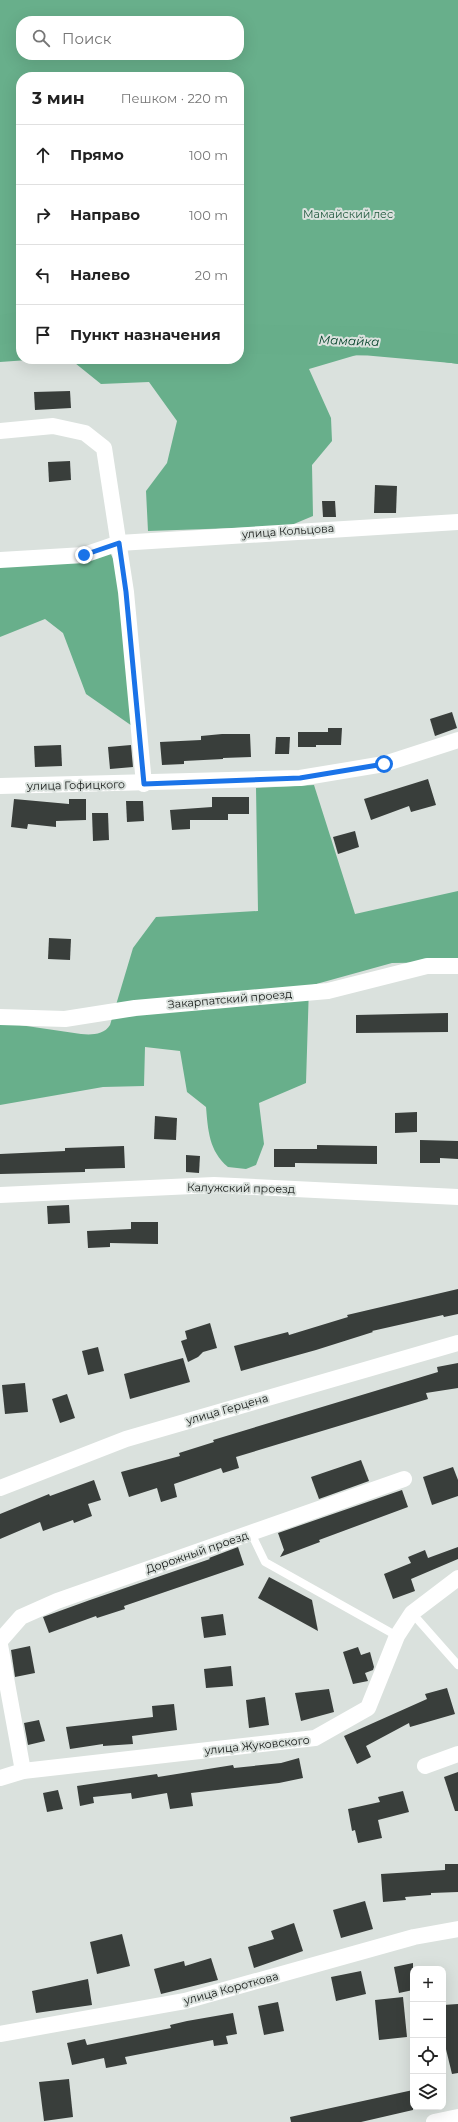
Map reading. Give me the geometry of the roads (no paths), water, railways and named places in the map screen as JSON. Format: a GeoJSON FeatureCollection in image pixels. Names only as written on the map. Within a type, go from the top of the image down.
{"type":"FeatureCollection","features":[{"type":"Feature","properties":{"kind":"street"},"geometry":{"type":"LineString","coordinates":[[0,431],[53,426],[85,433],[104,448],[126,592],[144,784]]}},
{"type":"Feature","properties":{"kind":"street","name":"улица Кольцова"},"geometry":{"type":"LineString","coordinates":[[0,560],[84,555],[119,543],[458,522]]}},
{"type":"Feature","properties":{"kind":"street","name":"улица Гофицкого"},"geometry":{"type":"LineString","coordinates":[[0,786],[144,784],[300,778],[384,764],[458,740]]}},
{"type":"Feature","properties":{"kind":"street","name":"Закарпатский проезд"},"geometry":{"type":"LineString","coordinates":[[0,1017],[65,1019],[136,1008],[328,991],[427,966],[458,966]]}},
{"type":"Feature","properties":{"kind":"street","name":"Калужский проезд"},"geometry":{"type":"LineString","coordinates":[[0,1195],[214,1185],[458,1197]]}},
{"type":"Feature","properties":{"kind":"street","name":"улица Герцена"},"geometry":{"type":"LineString","coordinates":[[0,1488],[126,1439],[458,1343]]}},
{"type":"Feature","properties":{"kind":"street","name":"Дорожный проезд"},"geometry":{"type":"LineString","coordinates":[[0,1641],[21,1617],[57,1601],[404,1479]]}},
{"type":"Feature","properties":{"kind":"street","name":"улица Жуковского"},"geometry":{"type":"LineString","coordinates":[[0,1778],[23,1771],[315,1738],[368,1708],[397,1636],[412,1613],[458,1578]]}},
{"type":"Feature","properties":{"kind":"street"},"geometry":{"type":"LineString","coordinates":[[0,1645],[23,1771]]}},
{"type":"Feature","properties":{"kind":"street"},"geometry":{"type":"LineString","coordinates":[[425,1766],[458,1754]]}},
{"type":"Feature","properties":{"kind":"street","name":"улица Короткова"},"geometry":{"type":"LineString","coordinates":[[0,2034],[185,2001],[414,1937],[458,1929]]}},
{"type":"Feature","properties":{"kind":"street"},"geometry":{"type":"LineString","coordinates":[[434,2122],[458,2117]]}},
{"type":"Feature","properties":{"kind":"lane"},"geometry":{"type":"LineString","coordinates":[[251,1533],[265,1562],[397,1636]]}},
{"type":"Feature","properties":{"kind":"lane"},"geometry":{"type":"LineString","coordinates":[[412,1613],[458,1665]]}},
{"type":"Feature","properties":{"kind":"waterway","name":"Мамайка"},"geometry":{"type":"LineString","coordinates":[[0,330],[16,327]]}},
{"type":"Feature","properties":{"kind":"waterway","name":"Мамайка"},"geometry":{"type":"LineString","coordinates":[[244,339],[369,341],[458,349]]}},
{"type":"Feature","properties":{"kind":"park label","name":"Мамайский лес"},"geometry":{"type":"Point","coordinates":[348,214]}}]}
